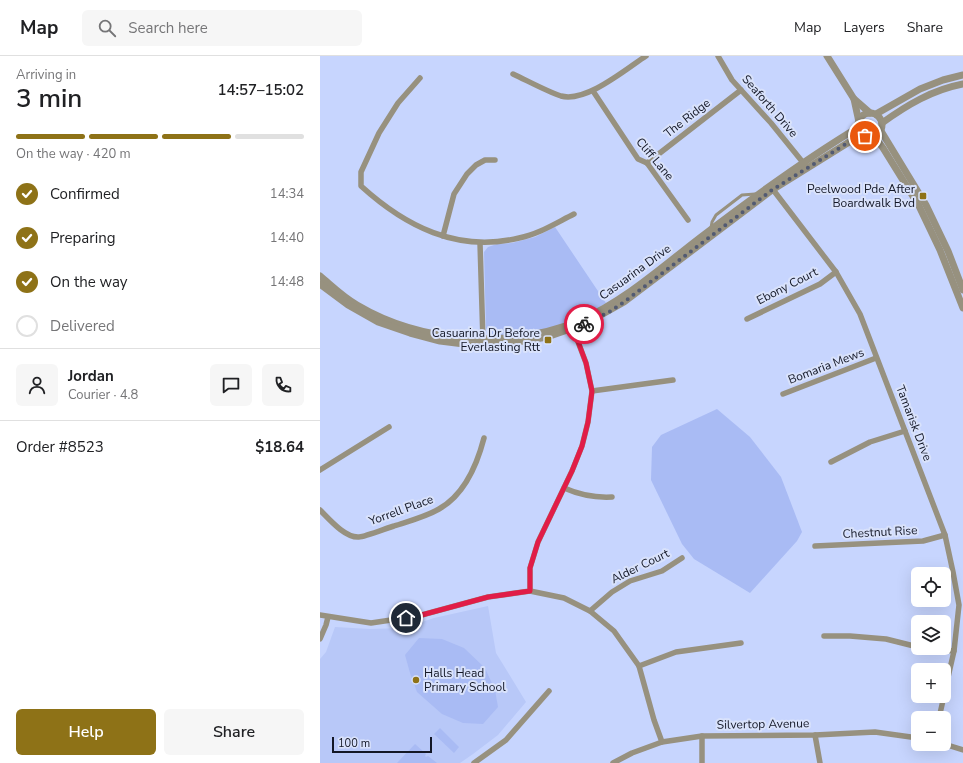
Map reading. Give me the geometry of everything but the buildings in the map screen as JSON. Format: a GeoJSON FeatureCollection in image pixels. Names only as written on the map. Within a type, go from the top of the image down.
{"type":"FeatureCollection","features":[{"type":"Feature","properties":{"kind":"street"},"geometry":{"type":"LineString","coordinates":[[513,74],[562,96],[576,96],[592,91],[646,56]]}},
{"type":"Feature","properties":{"kind":"street","name":"Seaforth Drive"},"geometry":{"type":"LineString","coordinates":[[718,56],[732,80],[771,123],[805,165]]}},
{"type":"Feature","properties":{"kind":"street"},"geometry":{"type":"LineString","coordinates":[[827,56],[854,99],[873,114],[879,116],[881,127],[926,205],[948,251],[963,290]]}},
{"type":"Feature","properties":{"kind":"street"},"geometry":{"type":"LineString","coordinates":[[859,124],[863,116],[873,114],[920,89],[943,80],[963,75]]}},
{"type":"Feature","properties":{"kind":"street"},"geometry":{"type":"LineString","coordinates":[[420,78],[398,103],[379,133],[361,172],[361,186],[379,202],[400,217],[429,231],[457,240],[480,243],[519,238],[537,233],[574,214]]}},
{"type":"Feature","properties":{"kind":"street"},"geometry":{"type":"LineString","coordinates":[[871,137],[877,135],[881,127],[899,111],[923,97],[963,84]]}},
{"type":"Feature","properties":{"kind":"street","name":"The Ridge"},"geometry":{"type":"LineString","coordinates":[[646,163],[741,90]]}},
{"type":"Feature","properties":{"kind":"street","name":"Cliff Lane"},"geometry":{"type":"LineString","coordinates":[[592,91],[638,159],[646,163],[688,220]]}},
{"type":"Feature","properties":{"kind":"street"},"geometry":{"type":"LineString","coordinates":[[854,99],[862,134],[877,140],[919,206],[940,250],[963,308]]}},
{"type":"Feature","properties":{"kind":"street","name":"Casuarina Drive"},"geometry":{"type":"LineString","coordinates":[[320,284],[348,306],[362,314],[388,326],[440,341],[472,345],[572,326],[609,312],[624,302],[771,188],[805,165],[859,124]]}},
{"type":"Feature","properties":{"kind":"street","name":"Casuarina Drive"},"geometry":{"type":"LineString","coordinates":[[805,165],[862,134]]}},
{"type":"Feature","properties":{"kind":"street"},"geometry":{"type":"LineString","coordinates":[[443,236],[457,188],[476,165],[485,160],[495,160]]}},
{"type":"Feature","properties":{"kind":"street","name":"Casuarina Drive"},"geometry":{"type":"LineString","coordinates":[[572,326],[627,294],[759,194],[771,188]]}},
{"type":"Feature","properties":{"kind":"street","name":"Tamarisk Drive"},"geometry":{"type":"LineString","coordinates":[[771,188],[836,272],[860,314],[945,535],[961,605],[951,665]]}},
{"type":"Feature","properties":{"kind":"street"},"geometry":{"type":"LineString","coordinates":[[480,243],[483,342]]}},
{"type":"Feature","properties":{"kind":"street","name":"Ebony Court"},"geometry":{"type":"LineString","coordinates":[[747,319],[820,284],[836,272]]}},
{"type":"Feature","properties":{"kind":"street","name":"Casuarina Drive"},"geometry":{"type":"LineString","coordinates":[[320,276],[357,305],[390,321],[403,326],[440,335],[483,342]]}},
{"type":"Feature","properties":{"kind":"street"},"geometry":{"type":"LineString","coordinates":[[530,591],[530,568],[538,542],[582,446],[588,422],[592,391],[586,363],[572,326]]}},
{"type":"Feature","properties":{"kind":"street","name":"Bomaria Mews"},"geometry":{"type":"LineString","coordinates":[[783,394],[876,358]]}},
{"type":"Feature","properties":{"kind":"street"},"geometry":{"type":"LineString","coordinates":[[592,391],[673,380]]}},
{"type":"Feature","properties":{"kind":"street"},"geometry":{"type":"LineString","coordinates":[[320,470],[389,427]]}},
{"type":"Feature","properties":{"kind":"street"},"geometry":{"type":"LineString","coordinates":[[831,462],[870,442],[905,431]]}},
{"type":"Feature","properties":{"kind":"street","name":"Yorrell Place"},"geometry":{"type":"LineString","coordinates":[[320,510],[344,532],[359,538],[428,514],[441,508],[458,494],[467,480],[480,452],[484,438]]}},
{"type":"Feature","properties":{"kind":"street"},"geometry":{"type":"LineString","coordinates":[[564,488],[588,497],[612,497]]}},
{"type":"Feature","properties":{"kind":"street","name":"Chestnut Rise"},"geometry":{"type":"LineString","coordinates":[[815,546],[923,541],[945,535]]}},
{"type":"Feature","properties":{"kind":"street","name":"Alder Court"},"geometry":{"type":"LineString","coordinates":[[590,611],[612,592],[630,581],[662,571],[682,558]]}},
{"type":"Feature","properties":{"kind":"street"},"geometry":{"type":"LineString","coordinates":[[320,615],[371,623],[418,616],[488,597],[530,591],[564,598],[590,611],[614,631],[639,666],[654,720],[662,742]]}},
{"type":"Feature","properties":{"kind":"street"},"geometry":{"type":"LineString","coordinates":[[320,639],[328,617]]}},
{"type":"Feature","properties":{"kind":"street"},"geometry":{"type":"LineString","coordinates":[[824,636],[886,638],[911,645]]}},
{"type":"Feature","properties":{"kind":"street"},"geometry":{"type":"LineString","coordinates":[[639,666],[676,652],[741,642]]}},
{"type":"Feature","properties":{"kind":"street"},"geometry":{"type":"LineString","coordinates":[[474,763],[506,740],[549,691]]}},
{"type":"Feature","properties":{"kind":"street","name":"Silvertop Avenue"},"geometry":{"type":"LineString","coordinates":[[613,763],[632,753],[662,742],[702,736],[814,735],[875,732],[911,737]]}},
{"type":"Feature","properties":{"kind":"street"},"geometry":{"type":"LineString","coordinates":[[814,735],[820,763]]}},
{"type":"Feature","properties":{"kind":"street"},"geometry":{"type":"LineString","coordinates":[[702,736],[702,763]]}},
{"type":"Feature","properties":{"kind":"street"},"geometry":{"type":"LineString","coordinates":[[951,746],[963,750]]}},
{"type":"Feature","properties":{"kind":"lane"},"geometry":{"type":"LineString","coordinates":[[920,89],[923,97]]}},
{"type":"Feature","properties":{"kind":"shaded area"},"geometry":{"type":"Polygon","coordinates":[[[555,227],[606,303],[577,319],[555,327],[522,334],[491,336],[486,328],[484,252],[488,247],[535,237],[555,227]]]}},
{"type":"Feature","properties":{"kind":"shaded area"},"geometry":{"type":"Polygon","coordinates":[[[717,409],[750,437],[781,477],[802,532],[797,541],[750,593],[694,559],[682,544],[651,480],[652,447],[661,435],[717,409]]]}},
{"type":"Feature","properties":{"kind":"shaded area","name":"Halls Head Primary School"},"geometry":{"type":"Polygon","coordinates":[[[488,606],[496,653],[526,702],[498,735],[460,763],[320,763],[320,659],[326,652],[335,627],[370,629],[404,628],[434,618],[488,606]]]}},
{"type":"Feature","properties":{"kind":"shaded area"},"geometry":{"type":"Polygon","coordinates":[[[419,638],[442,639],[464,648],[485,668],[495,690],[498,707],[483,724],[463,723],[442,714],[417,692],[405,655],[419,638]]]}},
{"type":"Feature","properties":{"kind":"shaded area"},"geometry":{"type":"Polygon","coordinates":[[[440,728],[459,747],[454,753],[434,734],[440,728]]]}},
{"type":"Feature","properties":{"kind":"shaded area"},"geometry":{"type":"Polygon","coordinates":[[[415,744],[426,754],[426,757],[428,756],[437,763],[397,763],[415,744]]]}},
{"type":"Feature","properties":{"kind":"way so far"},"geometry":{"type":"LineString","coordinates":[[584,324],[609,312],[624,302],[772,190],[862,134],[865,136]]}},
{"type":"Feature","properties":{"kind":"place","name":"Peelwood Pde After Boardwalk Bvd"},"geometry":{"type":"Point","coordinates":[923,196]}},
{"type":"Feature","properties":{"kind":"place","name":"Casuarina Dr Before Everlasting Rtt"},"geometry":{"type":"Point","coordinates":[548,340]}},
{"type":"Feature","properties":{"kind":"place","name":"Halls Head Primary School"},"geometry":{"type":"Point","coordinates":[416,680]}},
{"type":"Feature","properties":{"kind":"route"},"geometry":{"type":"LineString","coordinates":[[406,618],[488,597],[530,591],[530,568],[538,542],[572,471],[582,446],[588,422],[592,391],[586,363],[573,328],[584,324]]}}]}
